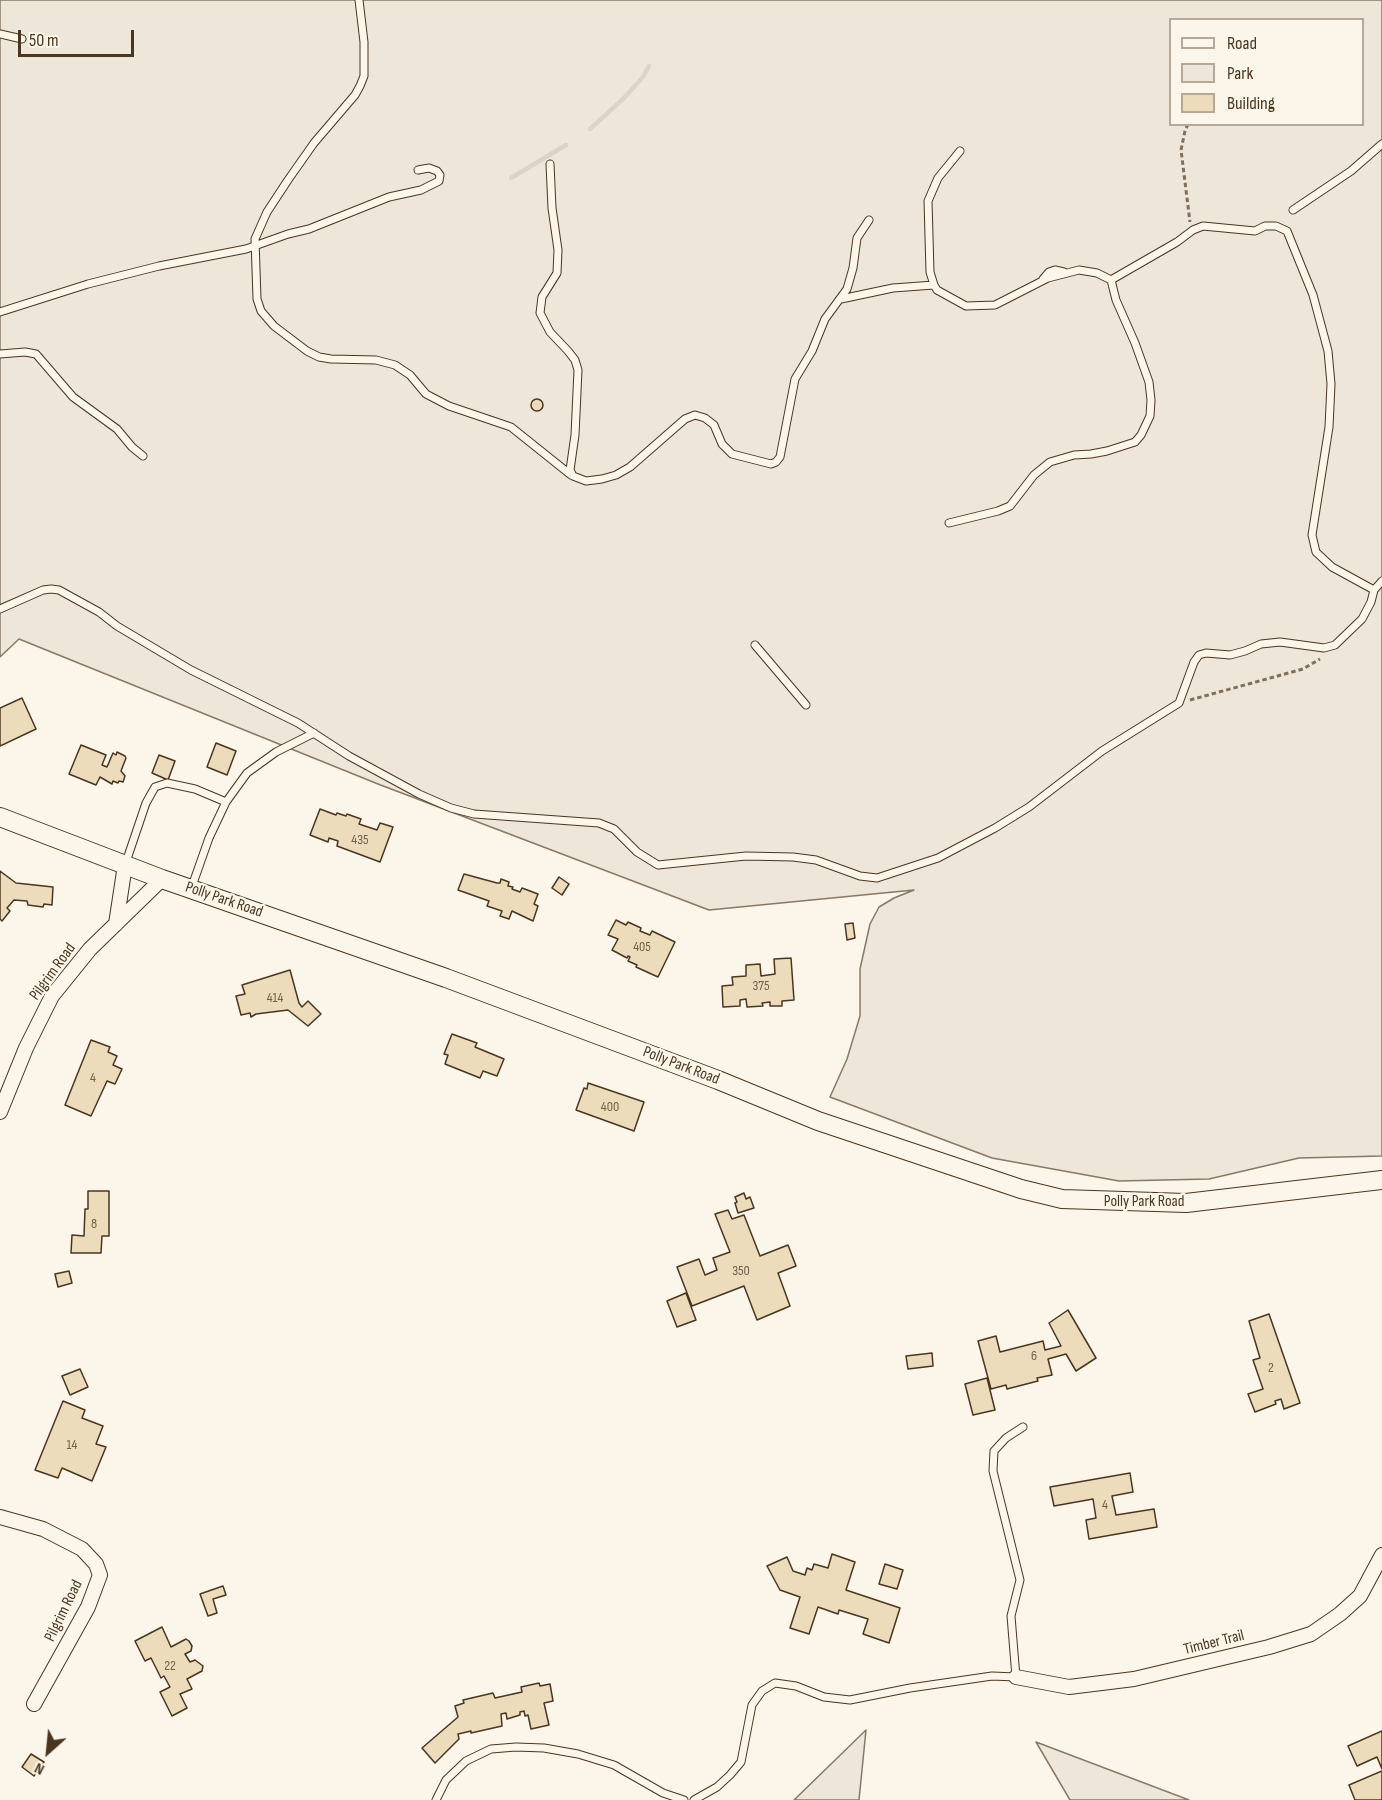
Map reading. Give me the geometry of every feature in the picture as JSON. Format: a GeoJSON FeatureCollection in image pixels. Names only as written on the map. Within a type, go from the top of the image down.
{"type":"FeatureCollection","features":[{"type":"Feature","properties":{"kind":"street","name":"Polly Park Road"},"geometry":{"type":"LineString","coordinates":[[0,817],[162,879],[446,978],[718,1080],[818,1121],[1021,1189],[1062,1199],[1186,1203],[1382,1180]]}},
{"type":"Feature","properties":{"kind":"street"},"geometry":{"type":"LineString","coordinates":[[116,924],[125,865]]}},
{"type":"Feature","properties":{"kind":"street","name":"Pilgrim Road"},"geometry":{"type":"LineString","coordinates":[[0,1112],[26,1048],[52,996],[90,949],[162,879]]}},
{"type":"Feature","properties":{"kind":"street","name":"Pilgrim Road"},"geometry":{"type":"LineString","coordinates":[[0,1517],[43,1528],[82,1549],[96,1564],[100,1575],[88,1607],[34,1704]]}},
{"type":"Feature","properties":{"kind":"street","name":"Timber Trail"},"geometry":{"type":"LineString","coordinates":[[1016,1677],[1069,1687],[1134,1679],[1269,1647],[1311,1634],[1340,1614],[1360,1596],[1382,1555]]}},
{"type":"Feature","properties":{"kind":"lane"},"geometry":{"type":"LineString","coordinates":[[359,0],[364,76],[355,95],[314,143],[267,212],[255,239],[257,299],[261,311],[274,326],[307,351],[331,360],[375,360],[395,365],[410,375],[426,393],[449,406],[511,427],[579,479],[594,481],[616,475],[641,458],[685,419],[695,415],[705,418],[714,425],[722,444],[732,454],[771,464],[776,462],[780,457],[795,379],[812,351],[825,319],[847,289],[857,238],[869,220]]}},
{"type":"Feature","properties":{"kind":"lane"},"geometry":{"type":"LineString","coordinates":[[0,34],[22,39]]}},
{"type":"Feature","properties":{"kind":"lane"},"geometry":{"type":"LineString","coordinates":[[1293,210],[1351,171],[1382,144]]}},
{"type":"Feature","properties":{"kind":"lane"},"geometry":{"type":"LineString","coordinates":[[949,522],[1010,506],[1034,475],[1050,462],[1074,455],[1107,451],[1135,442],[1150,416],[1151,400],[1149,382],[1116,300],[1111,280],[1097,273],[1079,270],[1066,272],[1006,300],[986,306],[966,306],[956,302],[942,294],[934,285],[930,273],[928,201],[938,178],[960,151]]}},
{"type":"Feature","properties":{"kind":"lane"},"geometry":{"type":"LineString","coordinates":[[550,164],[552,208],[558,249],[557,273],[542,297],[540,313],[550,332],[568,351],[578,370],[575,435],[570,470],[573,476]]}},
{"type":"Feature","properties":{"kind":"lane"},"geometry":{"type":"LineString","coordinates":[[0,312],[138,271],[246,249],[309,229],[389,197],[421,190],[439,181],[440,175],[437,171],[429,168],[418,170]]}},
{"type":"Feature","properties":{"kind":"lane"},"geometry":{"type":"LineString","coordinates":[[1111,280],[1203,226],[1255,231],[1265,225],[1276,226],[1287,231],[1313,295],[1328,351],[1331,384],[1329,427],[1312,535],[1316,552],[1332,567],[1374,590]]}},
{"type":"Feature","properties":{"kind":"lane"},"geometry":{"type":"LineString","coordinates":[[841,299],[893,288],[934,285]]}},
{"type":"Feature","properties":{"kind":"lane"},"geometry":{"type":"LineString","coordinates":[[0,354],[25,352],[36,354],[73,397],[117,429],[143,456]]}},
{"type":"Feature","properties":{"kind":"lane"},"geometry":{"type":"LineString","coordinates":[[0,609],[43,590],[59,590],[99,612],[117,626],[191,670],[281,714],[349,756],[411,790],[451,808],[474,814],[599,823],[614,830],[637,852],[658,865],[746,856],[793,857],[816,860],[860,876],[877,878],[938,858],[1029,807],[1102,751],[1179,703],[1194,662],[1199,655],[1213,653],[1230,655],[1261,644],[1280,642],[1324,648],[1335,645],[1362,619],[1371,602],[1374,590],[1382,581]]}},
{"type":"Feature","properties":{"kind":"lane"},"geometry":{"type":"LineString","coordinates":[[755,645],[806,705]]}},
{"type":"Feature","properties":{"kind":"lane"},"geometry":{"type":"LineString","coordinates":[[191,889],[209,838],[226,802],[247,773],[276,752],[314,733]]}},
{"type":"Feature","properties":{"kind":"lane"},"geometry":{"type":"LineString","coordinates":[[125,865],[146,803],[155,787],[167,783],[195,789],[226,802]]}},
{"type":"Feature","properties":{"kind":"lane"},"geometry":{"type":"LineString","coordinates":[[694,1800],[717,1786],[741,1762],[752,1706],[762,1691],[775,1683],[796,1686],[824,1698],[850,1700],[910,1688],[992,1676],[1016,1677],[1011,1616],[1020,1580],[993,1471],[994,1451],[1006,1438],[1023,1427]]}},
{"type":"Feature","properties":{"kind":"lane"},"geometry":{"type":"LineString","coordinates":[[436,1800],[446,1780],[466,1761],[491,1749],[516,1747],[556,1750],[605,1762],[663,1792],[684,1800]]}},
{"type":"Feature","properties":{"kind":"path"},"geometry":{"type":"LineString","coordinates":[[1187,126],[1181,150],[1190,223]]}},
{"type":"Feature","properties":{"kind":"path"},"geometry":{"type":"LineString","coordinates":[[1179,703],[1303,669],[1317,661],[1335,645]]}},
{"type":"Feature","properties":{"kind":"green space"},"geometry":{"type":"Polygon","coordinates":[[[0,0],[1382,0],[1382,1156],[1299,1158],[1209,1179],[1119,1181],[992,1158],[830,1097],[847,1059],[860,1016],[860,969],[870,924],[879,907],[914,890],[709,910],[378,784],[19,639],[0,657],[0,0]]]}},
{"type":"Feature","properties":{"kind":"green space"},"geometry":{"type":"Polygon","coordinates":[[[866,1730],[859,1800],[794,1800],[866,1730]]]}},
{"type":"Feature","properties":{"kind":"green space"},"geometry":{"type":"Polygon","coordinates":[[[1036,1742],[1189,1800],[1070,1800],[1036,1742]]]}},
{"type":"Feature","properties":{"kind":"building"},"geometry":{"type":"Polygon","coordinates":[[[539,399],[543,405],[539,411],[535,411],[531,403],[539,399]]]}},
{"type":"Feature","properties":{"kind":"building"},"geometry":{"type":"Polygon","coordinates":[[[22,698],[36,729],[0,746],[0,708],[22,698]]]}},
{"type":"Feature","properties":{"kind":"building"},"geometry":{"type":"Polygon","coordinates":[[[216,743],[236,751],[227,775],[207,767],[216,743]]]}},
{"type":"Feature","properties":{"kind":"building"},"geometry":{"type":"Polygon","coordinates":[[[81,745],[106,755],[102,765],[107,767],[113,753],[116,755],[117,752],[125,756],[121,771],[125,776],[123,782],[113,781],[112,784],[100,777],[96,785],[69,774],[81,745]]]}},
{"type":"Feature","properties":{"kind":"building"},"geometry":{"type":"Polygon","coordinates":[[[159,755],[175,761],[168,780],[152,773],[159,755]]]}},
{"type":"Feature","properties":{"kind":"building"},"geometry":{"type":"Polygon","coordinates":[[[320,809],[336,815],[337,813],[346,816],[347,814],[361,819],[359,824],[377,830],[380,823],[393,827],[380,862],[337,846],[338,841],[329,838],[328,842],[310,835],[320,809]]]}},
{"type":"Feature","properties":{"kind":"building"},"geometry":{"type":"Polygon","coordinates":[[[0,871],[16,883],[53,887],[52,905],[44,904],[43,907],[28,905],[27,901],[14,900],[7,908],[10,911],[2,921],[0,919],[0,871]]]}},
{"type":"Feature","properties":{"kind":"building"},"geometry":{"type":"Polygon","coordinates":[[[464,874],[497,883],[500,883],[501,879],[509,882],[508,886],[513,887],[512,889],[520,892],[522,888],[538,894],[534,904],[538,906],[533,921],[512,911],[509,919],[500,916],[502,911],[487,906],[489,901],[458,890],[464,874]]]}},
{"type":"Feature","properties":{"kind":"building"},"geometry":{"type":"Polygon","coordinates":[[[559,877],[569,884],[562,895],[552,888],[559,877]]]}},
{"type":"Feature","properties":{"kind":"building"},"geometry":{"type":"Polygon","coordinates":[[[616,920],[626,925],[628,922],[641,928],[640,931],[650,935],[652,931],[675,942],[658,977],[636,967],[637,965],[628,961],[630,957],[627,958],[612,950],[618,939],[608,935],[616,920]]]}},
{"type":"Feature","properties":{"kind":"building"},"geometry":{"type":"Polygon","coordinates":[[[853,923],[855,938],[847,940],[845,924],[853,923]]]}},
{"type":"Feature","properties":{"kind":"building"},"geometry":{"type":"Polygon","coordinates":[[[791,958],[794,1000],[782,1001],[782,1006],[770,1006],[770,1002],[762,1003],[763,1006],[747,1007],[746,999],[740,1000],[740,1006],[723,1007],[722,986],[733,985],[732,977],[746,976],[746,965],[760,964],[761,976],[775,974],[774,959],[791,958]]]}},
{"type":"Feature","properties":{"kind":"building"},"geometry":{"type":"Polygon","coordinates":[[[290,970],[299,1003],[302,1007],[308,1001],[321,1014],[308,1026],[288,1010],[256,1014],[251,1017],[250,1013],[241,1015],[236,996],[245,994],[242,985],[290,970]]]}},
{"type":"Feature","properties":{"kind":"building"},"geometry":{"type":"Polygon","coordinates":[[[452,1034],[477,1043],[475,1047],[504,1059],[497,1076],[483,1071],[480,1078],[445,1064],[448,1055],[444,1054],[452,1034]]]}},
{"type":"Feature","properties":{"kind":"building"},"geometry":{"type":"Polygon","coordinates":[[[91,1040],[110,1047],[108,1052],[117,1056],[113,1065],[122,1069],[115,1084],[107,1081],[91,1116],[65,1105],[91,1040]]]}},
{"type":"Feature","properties":{"kind":"building"},"geometry":{"type":"Polygon","coordinates":[[[588,1083],[644,1102],[634,1131],[576,1110],[588,1083]]]}},
{"type":"Feature","properties":{"kind":"building"},"geometry":{"type":"Polygon","coordinates":[[[88,1191],[109,1191],[109,1236],[102,1236],[101,1253],[71,1253],[72,1235],[84,1236],[88,1191]]]}},
{"type":"Feature","properties":{"kind":"building"},"geometry":{"type":"Polygon","coordinates":[[[744,1193],[746,1199],[750,1197],[754,1208],[738,1213],[735,1197],[744,1193]]]}},
{"type":"Feature","properties":{"kind":"building"},"geometry":{"type":"Polygon","coordinates":[[[728,1210],[732,1219],[744,1215],[760,1256],[788,1245],[796,1266],[778,1273],[790,1306],[757,1320],[744,1286],[692,1306],[677,1267],[699,1259],[705,1275],[717,1270],[713,1258],[730,1252],[715,1214],[728,1210]]]}},
{"type":"Feature","properties":{"kind":"building"},"geometry":{"type":"Polygon","coordinates":[[[69,1271],[72,1283],[58,1287],[55,1274],[69,1271]]]}},
{"type":"Feature","properties":{"kind":"building"},"geometry":{"type":"Polygon","coordinates":[[[686,1293],[696,1320],[677,1327],[667,1301],[686,1293]]]}},
{"type":"Feature","properties":{"kind":"building"},"geometry":{"type":"Polygon","coordinates":[[[1068,1310],[1096,1358],[1076,1371],[1066,1354],[1048,1359],[1052,1375],[1007,1389],[1006,1385],[991,1389],[978,1341],[996,1336],[1000,1352],[1043,1341],[1045,1350],[1061,1346],[1049,1323],[1068,1310]]]}},
{"type":"Feature","properties":{"kind":"building"},"geometry":{"type":"Polygon","coordinates":[[[1269,1314],[1300,1403],[1284,1409],[1281,1399],[1275,1401],[1276,1404],[1255,1412],[1248,1394],[1263,1389],[1253,1360],[1260,1358],[1249,1321],[1269,1314]]]}},
{"type":"Feature","properties":{"kind":"building"},"geometry":{"type":"Polygon","coordinates":[[[932,1353],[933,1366],[908,1369],[906,1356],[932,1353]]]}},
{"type":"Feature","properties":{"kind":"building"},"geometry":{"type":"Polygon","coordinates":[[[80,1369],[88,1387],[70,1395],[62,1376],[80,1369]]]}},
{"type":"Feature","properties":{"kind":"building"},"geometry":{"type":"Polygon","coordinates":[[[987,1378],[995,1410],[973,1415],[965,1384],[987,1378]]]}},
{"type":"Feature","properties":{"kind":"building"},"geometry":{"type":"Polygon","coordinates":[[[63,1401],[85,1410],[82,1418],[103,1426],[96,1444],[106,1447],[92,1481],[62,1468],[58,1478],[35,1470],[63,1401]]]}},
{"type":"Feature","properties":{"kind":"building"},"geometry":{"type":"Polygon","coordinates":[[[1130,1473],[1133,1492],[1112,1496],[1116,1515],[1154,1509],[1157,1527],[1089,1539],[1086,1520],[1096,1518],[1093,1499],[1054,1506],[1050,1487],[1130,1473]]]}},
{"type":"Feature","properties":{"kind":"building"},"geometry":{"type":"Polygon","coordinates":[[[832,1554],[855,1562],[846,1590],[900,1608],[889,1643],[863,1634],[868,1619],[839,1610],[838,1614],[818,1607],[809,1634],[790,1628],[800,1597],[780,1590],[767,1566],[787,1557],[793,1571],[805,1575],[807,1568],[812,1570],[814,1564],[828,1568],[832,1554]]]}},
{"type":"Feature","properties":{"kind":"building"},"geometry":{"type":"Polygon","coordinates":[[[885,1564],[903,1570],[897,1589],[879,1584],[885,1564]]]}},
{"type":"Feature","properties":{"kind":"building"},"geometry":{"type":"Polygon","coordinates":[[[223,1586],[226,1595],[213,1599],[217,1613],[208,1616],[200,1594],[223,1586]]]}},
{"type":"Feature","properties":{"kind":"building"},"geometry":{"type":"Polygon","coordinates":[[[162,1627],[171,1647],[186,1639],[189,1641],[192,1646],[191,1651],[185,1654],[190,1662],[195,1660],[203,1666],[202,1671],[187,1679],[192,1689],[180,1694],[187,1708],[172,1716],[160,1692],[170,1687],[164,1676],[161,1678],[151,1658],[145,1661],[135,1641],[162,1627]]]}},
{"type":"Feature","properties":{"kind":"building"},"geometry":{"type":"Polygon","coordinates":[[[539,1683],[540,1686],[550,1684],[553,1701],[544,1703],[549,1725],[531,1729],[528,1715],[525,1716],[524,1711],[520,1712],[520,1715],[507,1719],[506,1713],[501,1714],[502,1726],[458,1734],[459,1739],[435,1763],[422,1748],[458,1717],[455,1706],[464,1703],[463,1700],[493,1693],[495,1698],[522,1692],[521,1687],[539,1683]]]}},
{"type":"Feature","properties":{"kind":"building"},"geometry":{"type":"Polygon","coordinates":[[[1382,1731],[1382,1769],[1377,1757],[1357,1766],[1348,1746],[1382,1731]]]}},
{"type":"Feature","properties":{"kind":"building"},"geometry":{"type":"Polygon","coordinates":[[[31,1754],[44,1762],[34,1776],[22,1767],[31,1754]]]}},
{"type":"Feature","properties":{"kind":"building"},"geometry":{"type":"Polygon","coordinates":[[[1382,1771],[1382,1800],[1355,1800],[1349,1785],[1382,1771]]]}},
{"type":"Feature","properties":{"kind":"waterway"},"geometry":{"type":"LineString","coordinates":[[590,129],[624,98],[643,77],[649,66]]}},
{"type":"Feature","properties":{"kind":"waterway"},"geometry":{"type":"LineString","coordinates":[[511,178],[566,145]]}}]}
